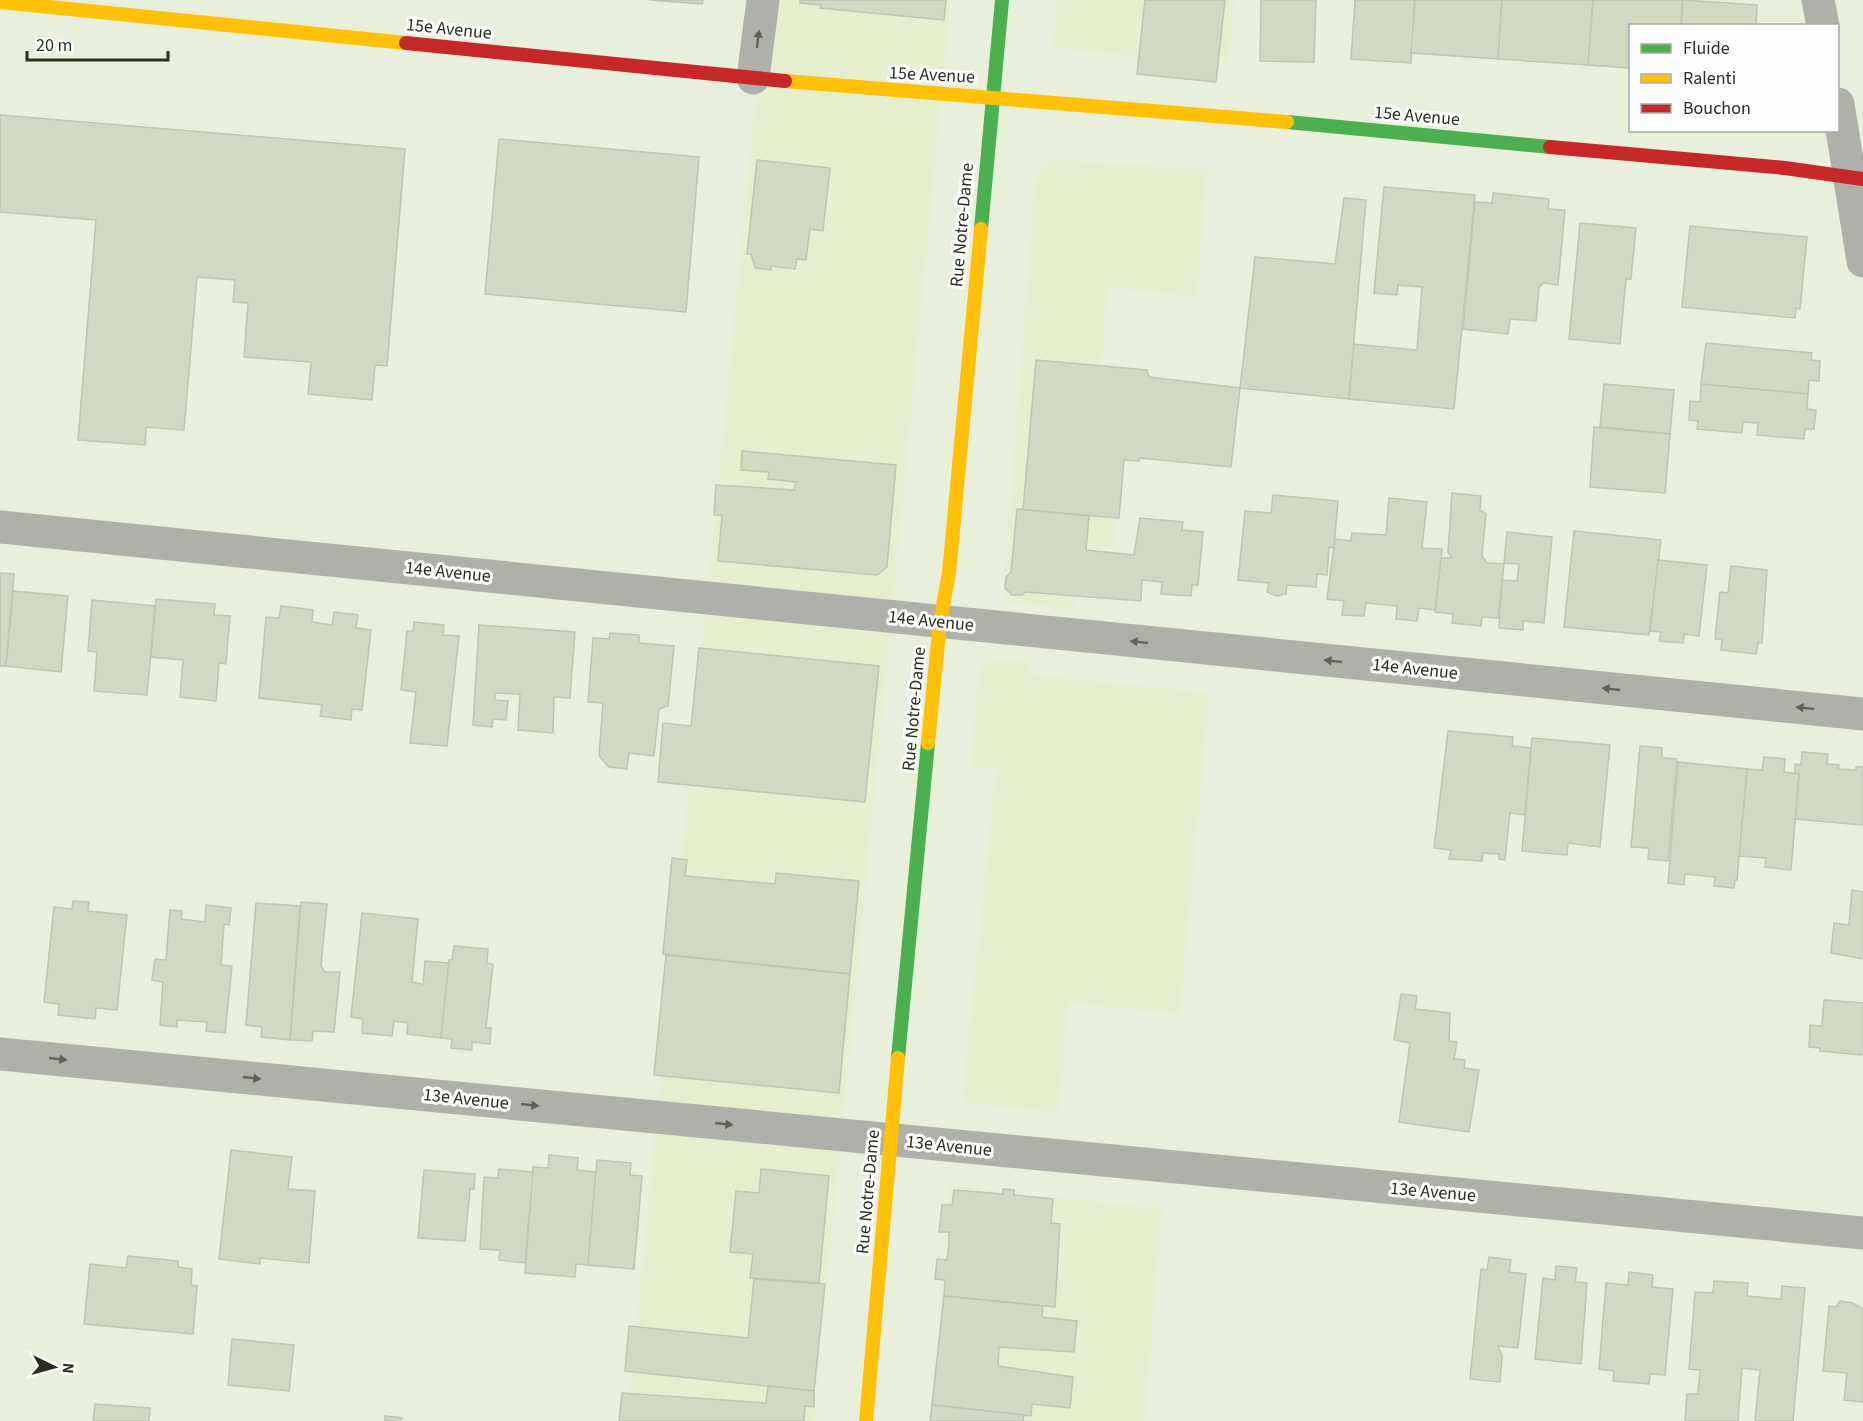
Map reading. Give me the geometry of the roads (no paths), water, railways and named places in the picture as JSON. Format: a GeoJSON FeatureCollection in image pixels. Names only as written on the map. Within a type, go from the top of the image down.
{"type":"FeatureCollection","features":[{"type":"Feature","properties":{"kind":"street"},"geometry":{"type":"LineString","coordinates":[[753,78],[763,0]]}},
{"type":"Feature","properties":{"kind":"street","name":"Rue Notre-Dame"},"geometry":{"type":"LineString","coordinates":[[866,1421],[890,1140],[940,622],[950,573],[991,97],[1002,0]]}},
{"type":"Feature","properties":{"kind":"street"},"geometry":{"type":"LineString","coordinates":[[1818,0],[1823,24]]}},
{"type":"Feature","properties":{"kind":"street","name":"15e Avenue"},"geometry":{"type":"LineString","coordinates":[[0,2],[897,92],[991,97],[1785,168],[1856,179]]}},
{"type":"Feature","properties":{"kind":"street"},"geometry":{"type":"LineString","coordinates":[[1839,108],[1856,179],[1863,261]]}},
{"type":"Feature","properties":{"kind":"street","name":"14e Avenue"},"geometry":{"type":"LineString","coordinates":[[0,527],[1863,714]]}},
{"type":"Feature","properties":{"kind":"street","name":"13e Avenue"},"geometry":{"type":"LineString","coordinates":[[0,1054],[1863,1233]]}}]}
